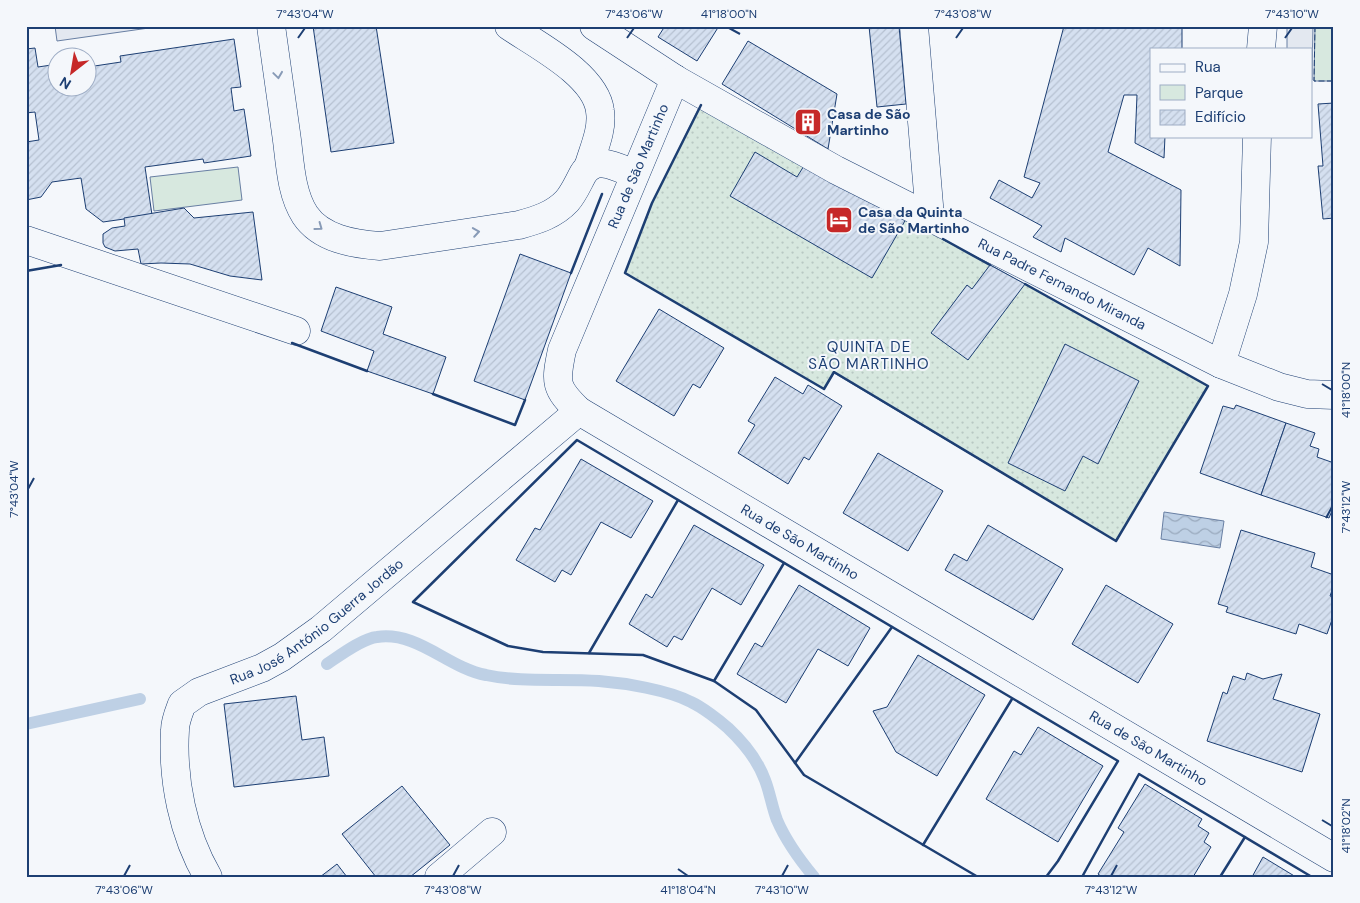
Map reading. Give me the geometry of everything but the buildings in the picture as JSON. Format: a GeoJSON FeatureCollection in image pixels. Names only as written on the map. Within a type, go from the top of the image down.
{"type":"FeatureCollection","features":[{"type":"Feature","properties":{"kind":"street"},"geometry":{"type":"LineString","coordinates":[[271,26],[291,171],[297,200],[305,216],[318,228],[338,238],[358,244],[380,246],[519,225],[540,218],[559,208],[572,194],[592,164],[606,163],[634,174]]}},
{"type":"Feature","properties":{"kind":"street"},"geometry":{"type":"LineString","coordinates":[[509,26],[570,69],[593,92],[600,110],[600,121],[588,168]]}},
{"type":"Feature","properties":{"kind":"street","name":"Rua Padre Fernando Miranda"},"geometry":{"type":"LineString","coordinates":[[594,26],[675,79],[836,170],[1221,364],[1279,387],[1307,394],[1334,395]]}},
{"type":"Feature","properties":{"kind":"street"},"geometry":{"type":"LineString","coordinates":[[914,26],[930,218]]}},
{"type":"Feature","properties":{"kind":"street"},"geometry":{"type":"LineString","coordinates":[[1261,48],[1263,26]]}},
{"type":"Feature","properties":{"kind":"street","name":"Rua de São Martinho"},"geometry":{"type":"LineString","coordinates":[[675,79],[634,174],[560,358],[557,384],[564,396],[579,411],[1334,858]]}},
{"type":"Feature","properties":{"kind":"street"},"geometry":{"type":"LineString","coordinates":[[1221,364],[1243,294],[1254,242],[1257,138]]}},
{"type":"Feature","properties":{"kind":"street"},"geometry":{"type":"LineString","coordinates":[[26,240],[296,331]]}},
{"type":"Feature","properties":{"kind":"street","name":"Rua José António Guerra Jordão"},"geometry":{"type":"LineString","coordinates":[[208,877],[198,861],[187,833],[180,800],[176,769],[175,729],[182,704],[199,692],[262,668],[282,657],[314,634],[579,411]]}},
{"type":"Feature","properties":{"kind":"street"},"geometry":{"type":"LineString","coordinates":[[440,877],[492,832]]}},
{"type":"Feature","properties":{"kind":"green space"},"geometry":{"type":"Polygon","coordinates":[[[1315,26],[1334,26],[1334,81],[1314,81],[1315,26]]]}},
{"type":"Feature","properties":{"kind":"green space"},"geometry":{"type":"Polygon","coordinates":[[[701,104],[1208,386],[1116,541],[834,373],[824,389],[625,273],[652,203],[701,104]]]}},
{"type":"Feature","properties":{"kind":"green space"},"geometry":{"type":"Polygon","coordinates":[[[238,167],[242,200],[154,211],[150,177],[238,167]]]}},
{"type":"Feature","properties":{"kind":"shaded area"},"geometry":{"type":"Polygon","coordinates":[[[55,26],[163,26],[57,41],[55,26]]]}},
{"type":"Feature","properties":{"kind":"shaded area"},"geometry":{"type":"Polygon","coordinates":[[[1287,26],[1313,26],[1312,80],[1312,48],[1287,48],[1287,26]]]}},
{"type":"Feature","properties":{"kind":"water"},"geometry":{"type":"Polygon","coordinates":[[[1164,512],[1224,521],[1220,548],[1161,539],[1164,512]]]}},
{"type":"Feature","properties":{"kind":"waterway"},"geometry":{"type":"LineString","coordinates":[[327,664],[351,648],[371,638],[392,637],[406,639],[472,671],[486,675],[528,680],[609,682],[633,685],[682,698],[700,707],[720,721],[734,733],[749,752],[765,780],[775,815],[784,835],[814,877]]}},
{"type":"Feature","properties":{"kind":"waterway"},"geometry":{"type":"LineString","coordinates":[[26,724],[140,699]]}},
{"type":"Feature","properties":{"kind":"fence"},"geometry":{"type":"LineString","coordinates":[[1315,26],[1314,81],[1334,81]]}},
{"type":"Feature","properties":{"kind":"wall"},"geometry":{"type":"LineString","coordinates":[[701,105],[652,203],[625,273],[824,389],[834,372],[1116,541],[1208,386],[1025,284]]}},
{"type":"Feature","properties":{"kind":"wall"},"geometry":{"type":"LineString","coordinates":[[571,273],[602,194]]}},
{"type":"Feature","properties":{"kind":"wall"},"geometry":{"type":"LineString","coordinates":[[943,239],[990,265]]}},
{"type":"Feature","properties":{"kind":"wall"},"geometry":{"type":"LineString","coordinates":[[26,271],[61,265]]}},
{"type":"Feature","properties":{"kind":"wall"},"geometry":{"type":"LineString","coordinates":[[292,343],[367,371]]}},
{"type":"Feature","properties":{"kind":"wall"},"geometry":{"type":"LineString","coordinates":[[433,394],[515,425],[525,400]]}},
{"type":"Feature","properties":{"kind":"wall"},"geometry":{"type":"LineString","coordinates":[[978,877],[804,775],[756,710],[714,681],[643,655],[543,652],[508,646],[413,602],[577,440],[1118,761],[1058,861],[1046,877]]}},
{"type":"Feature","properties":{"kind":"wall"},"geometry":{"type":"LineString","coordinates":[[589,653],[678,500]]}},
{"type":"Feature","properties":{"kind":"wall"},"geometry":{"type":"LineString","coordinates":[[714,681],[784,563]]}},
{"type":"Feature","properties":{"kind":"wall"},"geometry":{"type":"LineString","coordinates":[[795,763],[892,627]]}},
{"type":"Feature","properties":{"kind":"wall"},"geometry":{"type":"LineString","coordinates":[[923,845],[1012,699]]}},
{"type":"Feature","properties":{"kind":"wall"},"geometry":{"type":"LineString","coordinates":[[1082,877],[1139,774],[1312,877]]}},
{"type":"Feature","properties":{"kind":"wall"},"geometry":{"type":"LineString","coordinates":[[1220,877],[1245,837]]}},
{"type":"Feature","properties":{"kind":"place","name":"Casa de São Martinho"},"geometry":{"type":"Point","coordinates":[808,122]}},
{"type":"Feature","properties":{"kind":"place","name":"Casa da Quinta de São Martinho"},"geometry":{"type":"Point","coordinates":[839,220]}},
{"type":"Feature","properties":{"kind":"district","name":"QUINTA DE SÃO MARTINHO"},"geometry":{"type":"Point","coordinates":[869,356]}}]}
